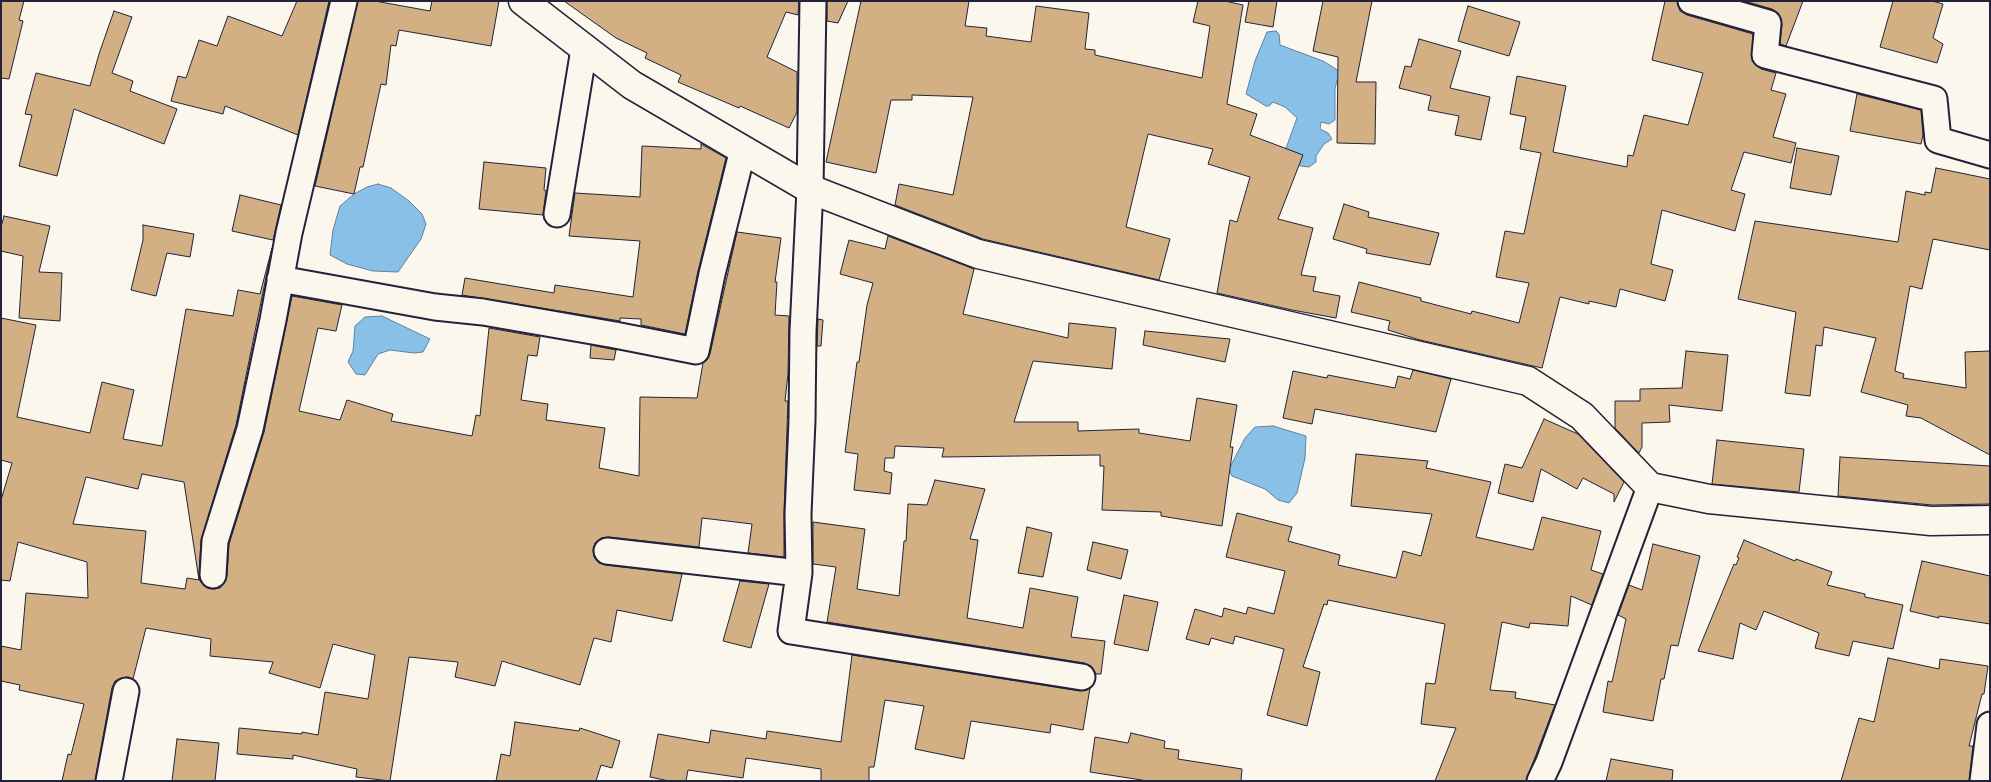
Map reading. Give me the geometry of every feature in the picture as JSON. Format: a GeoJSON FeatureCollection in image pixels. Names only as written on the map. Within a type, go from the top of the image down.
{"type":"FeatureCollection","features":[{"type":"Feature","properties":{"kind":"main road"},"geometry":{"type":"LineString","coordinates":[[523,1],[632,85],[810,188],[978,254],[1528,381],[1582,416],[1650,487],[1709,499],[1931,521],[1990,520]]}},
{"type":"Feature","properties":{"kind":"street"},"geometry":{"type":"LineString","coordinates":[[214,575],[215,541],[250,429],[289,233],[344,1]]}},
{"type":"Feature","properties":{"kind":"street"},"geometry":{"type":"LineString","coordinates":[[814,1],[810,188],[803,330],[798,514],[799,573],[791,631],[1082,677]]}},
{"type":"Feature","properties":{"kind":"street"},"geometry":{"type":"LineString","coordinates":[[1691,1],[1768,23],[1765,56],[1934,99],[1938,140],[1990,155]]}},
{"type":"Feature","properties":{"kind":"street"},"geometry":{"type":"LineString","coordinates":[[557,214],[584,48]]}},
{"type":"Feature","properties":{"kind":"street"},"geometry":{"type":"LineString","coordinates":[[280,280],[435,307],[483,312],[696,351],[712,274],[743,150]]}},
{"type":"Feature","properties":{"kind":"street"},"geometry":{"type":"LineString","coordinates":[[1540,781],[1650,487]]}},
{"type":"Feature","properties":{"kind":"street"},"geometry":{"type":"LineString","coordinates":[[607,551],[799,573]]}},
{"type":"Feature","properties":{"kind":"street"},"geometry":{"type":"LineString","coordinates":[[109,781],[126,691]]}},
{"type":"Feature","properties":{"kind":"street"},"geometry":{"type":"LineString","coordinates":[[1983,781],[1990,725]]}},
{"type":"Feature","properties":{"kind":"water"},"geometry":{"type":"Polygon","coordinates":[[[1276,31],[1279,34],[1280,45],[1323,61],[1336,69],[1342,76],[1337,80],[1335,89],[1335,120],[1329,124],[1321,122],[1320,129],[1328,133],[1332,139],[1324,144],[1316,156],[1316,162],[1309,167],[1290,162],[1285,151],[1297,118],[1285,107],[1273,102],[1266,106],[1246,94],[1255,61],[1267,32],[1276,31]]]}},
{"type":"Feature","properties":{"kind":"water"},"geometry":{"type":"Polygon","coordinates":[[[378,184],[391,188],[409,201],[422,214],[426,224],[421,239],[398,272],[373,271],[347,264],[330,255],[333,230],[340,206],[354,194],[378,184]]]}},
{"type":"Feature","properties":{"kind":"water"},"geometry":{"type":"Polygon","coordinates":[[[382,316],[430,339],[423,352],[414,353],[390,350],[378,354],[365,375],[356,374],[348,362],[353,351],[355,326],[365,317],[382,316]]]}},
{"type":"Feature","properties":{"kind":"water"},"geometry":{"type":"Polygon","coordinates":[[[1273,426],[1306,436],[1305,458],[1297,493],[1289,503],[1278,500],[1265,489],[1232,476],[1229,469],[1245,438],[1255,427],[1273,426]]]}},
{"type":"Feature","properties":{"kind":"building"},"geometry":{"type":"Polygon","coordinates":[[[1,1],[24,1],[19,20],[23,21],[9,79],[1,78],[1,1]]]}},
{"type":"Feature","properties":{"kind":"building"},"geometry":{"type":"Polygon","coordinates":[[[297,1],[329,1],[298,135],[225,106],[223,114],[171,101],[178,76],[186,78],[199,40],[217,46],[228,16],[282,36],[297,1]]]}},
{"type":"Feature","properties":{"kind":"building"},"geometry":{"type":"Polygon","coordinates":[[[358,1],[375,1],[430,11],[432,1],[499,1],[491,46],[399,30],[396,46],[391,45],[386,85],[381,84],[363,167],[360,167],[354,194],[315,186],[358,1]]]}},
{"type":"Feature","properties":{"kind":"building"},"geometry":{"type":"Polygon","coordinates":[[[564,1],[799,1],[798,15],[786,12],[767,57],[797,72],[797,112],[789,128],[740,106],[739,108],[678,82],[681,75],[645,58],[647,53],[616,38],[564,1]]]}},
{"type":"Feature","properties":{"kind":"building"},"geometry":{"type":"Polygon","coordinates":[[[827,1],[848,1],[838,23],[827,21],[827,1]]]}},
{"type":"Feature","properties":{"kind":"building"},"geometry":{"type":"Polygon","coordinates":[[[861,1],[969,1],[965,26],[987,28],[986,36],[1031,42],[1036,6],[1089,13],[1085,49],[1095,50],[1095,55],[1202,78],[1210,26],[1193,22],[1198,1],[1225,1],[1243,5],[1227,104],[1257,114],[1250,135],[1303,155],[1278,219],[1313,228],[1301,275],[1316,277],[1313,291],[1340,296],[1336,318],[1217,293],[1230,220],[1237,222],[1250,177],[1208,164],[1213,149],[1148,134],[1126,227],[1170,239],[1159,280],[983,239],[895,205],[899,184],[953,195],[973,97],[912,95],[912,100],[891,100],[876,173],[826,162],[861,1]]]}},
{"type":"Feature","properties":{"kind":"building"},"geometry":{"type":"Polygon","coordinates":[[[1249,1],[1277,1],[1273,27],[1245,22],[1249,1]]]}},
{"type":"Feature","properties":{"kind":"building"},"geometry":{"type":"Polygon","coordinates":[[[1323,1],[1372,1],[1356,82],[1376,82],[1375,144],[1337,143],[1338,57],[1313,51],[1323,1]]]}},
{"type":"Feature","properties":{"kind":"building"},"geometry":{"type":"Polygon","coordinates":[[[1665,1],[1677,1],[1680,11],[1687,15],[1753,34],[1752,61],[1761,69],[1776,73],[1771,90],[1786,94],[1773,137],[1796,143],[1791,163],[1744,152],[1731,190],[1745,194],[1735,231],[1662,210],[1651,264],[1673,270],[1665,301],[1620,289],[1616,307],[1589,301],[1589,304],[1560,297],[1542,368],[1420,340],[1388,330],[1390,321],[1351,312],[1359,282],[1421,298],[1421,301],[1471,314],[1472,311],[1519,323],[1529,283],[1496,277],[1505,231],[1524,234],[1541,153],[1520,149],[1526,117],[1510,114],[1517,76],[1566,86],[1553,152],[1627,167],[1628,155],[1633,156],[1644,115],[1688,125],[1703,73],[1652,60],[1665,1]]]}},
{"type":"Feature","properties":{"kind":"building"},"geometry":{"type":"Polygon","coordinates":[[[1744,1],[1803,1],[1786,46],[1780,44],[1782,24],[1778,13],[1772,9],[1744,1]]]}},
{"type":"Feature","properties":{"kind":"building"},"geometry":{"type":"Polygon","coordinates":[[[1893,1],[1932,1],[1943,4],[1933,38],[1943,44],[1937,63],[1880,47],[1893,1]]]}},
{"type":"Feature","properties":{"kind":"building"},"geometry":{"type":"Polygon","coordinates":[[[1468,6],[1520,22],[1509,56],[1458,41],[1468,6]]]}},
{"type":"Feature","properties":{"kind":"building"},"geometry":{"type":"Polygon","coordinates":[[[114,11],[132,17],[112,73],[133,81],[130,91],[177,109],[164,144],[74,109],[57,176],[19,166],[32,115],[25,114],[36,73],[90,86],[114,11]]]}},
{"type":"Feature","properties":{"kind":"building"},"geometry":{"type":"Polygon","coordinates":[[[1419,39],[1461,51],[1450,88],[1490,97],[1481,140],[1455,135],[1459,116],[1428,110],[1431,96],[1399,88],[1405,66],[1411,67],[1419,39]]]}},
{"type":"Feature","properties":{"kind":"building"},"geometry":{"type":"Polygon","coordinates":[[[1857,94],[1921,110],[1923,135],[1921,144],[1850,131],[1857,94]]]}},
{"type":"Feature","properties":{"kind":"building"},"geometry":{"type":"Polygon","coordinates":[[[701,144],[726,158],[698,271],[685,334],[641,325],[641,319],[620,318],[620,321],[462,295],[465,278],[554,293],[555,285],[633,297],[640,241],[569,236],[575,193],[640,197],[642,146],[701,149],[701,144]]]}},
{"type":"Feature","properties":{"kind":"building"},"geometry":{"type":"Polygon","coordinates":[[[1797,148],[1839,156],[1831,195],[1790,188],[1797,148]]]}},
{"type":"Feature","properties":{"kind":"building"},"geometry":{"type":"Polygon","coordinates":[[[484,162],[546,168],[543,215],[479,209],[484,162]]]}},
{"type":"Feature","properties":{"kind":"building"},"geometry":{"type":"Polygon","coordinates":[[[1936,168],[1990,179],[1990,250],[1933,239],[1922,289],[1910,286],[1895,371],[1904,374],[1903,378],[1966,388],[1965,352],[1990,351],[1990,455],[1921,418],[1906,416],[1908,405],[1861,392],[1876,338],[1824,327],[1822,346],[1816,345],[1810,396],[1785,393],[1796,312],[1738,299],[1755,221],[1898,242],[1906,191],[1925,195],[1925,192],[1931,193],[1936,168]]]}},
{"type":"Feature","properties":{"kind":"building"},"geometry":{"type":"Polygon","coordinates":[[[240,195],[281,205],[273,240],[232,231],[240,195]]]}},
{"type":"Feature","properties":{"kind":"building"},"geometry":{"type":"Polygon","coordinates":[[[1344,204],[1369,212],[1368,217],[1439,233],[1430,265],[1366,253],[1367,249],[1333,239],[1344,204]]]}},
{"type":"Feature","properties":{"kind":"building"},"geometry":{"type":"Polygon","coordinates":[[[4,216],[50,226],[39,272],[62,273],[60,321],[19,318],[23,256],[1,251],[1,227],[4,216]]]}},
{"type":"Feature","properties":{"kind":"building"},"geometry":{"type":"Polygon","coordinates":[[[143,225],[194,234],[190,257],[167,253],[156,296],[131,290],[143,240],[143,225]]]}},
{"type":"Feature","properties":{"kind":"building"},"geometry":{"type":"Polygon","coordinates":[[[737,232],[781,238],[775,282],[777,282],[775,315],[789,316],[788,374],[785,401],[788,401],[784,557],[748,553],[752,524],[702,518],[699,547],[609,537],[601,538],[595,543],[593,550],[594,557],[599,563],[682,574],[672,621],[617,610],[611,642],[594,638],[580,685],[502,661],[495,686],[455,677],[458,662],[409,657],[390,781],[356,777],[357,769],[293,755],[293,759],[237,754],[239,728],[302,734],[302,732],[318,735],[325,692],[368,699],[375,655],[333,644],[320,688],[269,673],[273,662],[210,656],[211,639],[146,628],[133,679],[128,677],[121,678],[115,681],[112,688],[95,781],[62,781],[68,754],[71,755],[84,704],[19,690],[20,685],[1,681],[1,646],[21,650],[26,593],[88,598],[87,562],[18,542],[10,581],[1,580],[1,500],[12,463],[1,460],[1,318],[36,325],[17,417],[90,433],[102,382],[134,390],[123,439],[162,446],[186,309],[233,316],[238,290],[260,294],[272,248],[236,425],[201,540],[200,581],[206,587],[213,589],[220,588],[227,576],[229,544],[264,432],[292,296],[342,305],[336,331],[318,328],[299,411],[340,420],[347,400],[393,414],[391,421],[472,436],[476,415],[480,416],[489,328],[540,337],[537,356],[528,355],[521,400],[548,404],[546,420],[605,428],[599,468],[639,476],[640,397],[697,398],[703,363],[710,354],[737,232]],[[142,474],[138,489],[86,477],[73,524],[146,531],[141,583],[185,589],[187,578],[199,580],[184,482],[142,474]]]}},
{"type":"Feature","properties":{"kind":"building"},"geometry":{"type":"Polygon","coordinates":[[[888,236],[974,269],[963,314],[1068,338],[1069,323],[1116,328],[1112,369],[1033,361],[1014,422],[1078,422],[1078,431],[1139,429],[1139,433],[1190,441],[1197,398],[1237,405],[1230,447],[1233,447],[1222,526],[1161,516],[1161,512],[1102,510],[1104,466],[1100,466],[1100,455],[942,457],[944,448],[895,446],[894,458],[885,458],[884,471],[892,473],[890,494],[854,490],[858,454],[845,452],[857,362],[859,362],[867,305],[873,283],[840,274],[849,240],[885,249],[888,236]]]}},
{"type":"Feature","properties":{"kind":"building"},"geometry":{"type":"Polygon","coordinates":[[[818,319],[823,320],[821,346],[817,346],[818,319]]]}},
{"type":"Feature","properties":{"kind":"building"},"geometry":{"type":"Polygon","coordinates":[[[1145,331],[1230,339],[1225,362],[1143,345],[1145,331]]]}},
{"type":"Feature","properties":{"kind":"building"},"geometry":{"type":"Polygon","coordinates":[[[591,345],[616,350],[614,360],[590,358],[591,345]]]}},
{"type":"Feature","properties":{"kind":"building"},"geometry":{"type":"Polygon","coordinates":[[[1686,351],[1728,355],[1722,411],[1669,405],[1670,422],[1642,423],[1642,447],[1639,453],[1615,428],[1615,401],[1640,401],[1640,389],[1682,388],[1686,351]]]}},
{"type":"Feature","properties":{"kind":"building"},"geometry":{"type":"Polygon","coordinates":[[[1413,370],[1451,379],[1436,432],[1315,409],[1312,424],[1283,418],[1293,371],[1327,378],[1328,375],[1395,388],[1398,376],[1410,379],[1413,370]]]}},
{"type":"Feature","properties":{"kind":"building"},"geometry":{"type":"Polygon","coordinates":[[[1544,419],[1578,434],[1624,482],[1614,502],[1614,494],[1583,478],[1577,489],[1541,469],[1533,502],[1498,493],[1505,464],[1522,468],[1544,419]]]}},
{"type":"Feature","properties":{"kind":"building"},"geometry":{"type":"Polygon","coordinates":[[[1717,440],[1804,449],[1799,492],[1712,484],[1717,440]]]}},
{"type":"Feature","properties":{"kind":"building"},"geometry":{"type":"Polygon","coordinates":[[[1356,454],[1428,461],[1426,468],[1491,482],[1476,537],[1533,550],[1542,517],[1601,531],[1591,570],[1603,574],[1592,605],[1571,596],[1568,626],[1530,623],[1529,628],[1502,622],[1490,690],[1516,692],[1515,698],[1555,705],[1526,781],[1435,781],[1456,728],[1421,724],[1426,683],[1435,684],[1445,624],[1328,600],[1327,605],[1324,604],[1303,667],[1320,672],[1307,726],[1267,715],[1284,649],[1235,636],[1233,644],[1211,638],[1209,645],[1186,639],[1195,609],[1222,617],[1224,608],[1246,614],[1248,607],[1274,614],[1285,571],[1226,557],[1237,513],[1292,527],[1288,541],[1340,555],[1338,565],[1396,578],[1403,551],[1421,556],[1432,514],[1351,506],[1356,454]]]}},
{"type":"Feature","properties":{"kind":"building"},"geometry":{"type":"Polygon","coordinates":[[[1840,457],[1990,466],[1990,504],[1932,505],[1838,496],[1840,457]]]}},
{"type":"Feature","properties":{"kind":"building"},"geometry":{"type":"Polygon","coordinates":[[[935,480],[985,489],[970,539],[978,540],[967,618],[1023,628],[1030,588],[1078,597],[1071,637],[1105,641],[1101,674],[1096,674],[1091,666],[1084,663],[827,622],[836,567],[813,564],[813,522],[865,529],[857,589],[899,596],[904,541],[906,541],[908,504],[927,505],[935,480]]]}},
{"type":"Feature","properties":{"kind":"building"},"geometry":{"type":"Polygon","coordinates":[[[1027,527],[1052,533],[1043,577],[1018,573],[1027,527]]]}},
{"type":"Feature","properties":{"kind":"building"},"geometry":{"type":"Polygon","coordinates":[[[1744,540],[1795,561],[1796,559],[1832,572],[1827,585],[1865,594],[1865,597],[1903,605],[1893,649],[1853,641],[1849,656],[1815,648],[1819,633],[1764,611],[1756,630],[1740,623],[1733,659],[1698,651],[1734,564],[1736,565],[1739,558],[1737,557],[1744,540]]]}},
{"type":"Feature","properties":{"kind":"building"},"geometry":{"type":"Polygon","coordinates":[[[1093,542],[1128,550],[1121,579],[1087,570],[1093,542]]]}},
{"type":"Feature","properties":{"kind":"building"},"geometry":{"type":"Polygon","coordinates":[[[1653,544],[1700,556],[1678,646],[1671,645],[1664,679],[1661,679],[1653,721],[1603,712],[1608,681],[1612,682],[1626,619],[1618,615],[1629,585],[1642,590],[1653,544]]]}},
{"type":"Feature","properties":{"kind":"building"},"geometry":{"type":"Polygon","coordinates":[[[1922,561],[1990,576],[1990,624],[1939,616],[1939,618],[1910,611],[1922,561]]]}},
{"type":"Feature","properties":{"kind":"building"},"geometry":{"type":"Polygon","coordinates":[[[740,581],[769,584],[751,648],[723,641],[740,581]]]}},
{"type":"Feature","properties":{"kind":"building"},"geometry":{"type":"Polygon","coordinates":[[[1124,595],[1158,602],[1148,651],[1114,644],[1124,595]]]}},
{"type":"Feature","properties":{"kind":"building"},"geometry":{"type":"Polygon","coordinates":[[[852,655],[1080,691],[1090,688],[1083,730],[1051,724],[1050,733],[971,721],[964,759],[915,749],[924,706],[885,700],[874,767],[869,767],[869,781],[821,781],[821,769],[746,758],[743,778],[688,770],[686,781],[669,781],[650,777],[658,734],[709,743],[711,730],[766,739],[767,731],[841,742],[852,655]]]}},
{"type":"Feature","properties":{"kind":"building"},"geometry":{"type":"Polygon","coordinates":[[[1888,658],[1939,669],[1940,659],[1988,666],[1984,694],[1982,694],[1969,746],[1973,746],[1969,781],[1841,781],[1859,718],[1874,722],[1888,658]]]}},
{"type":"Feature","properties":{"kind":"building"},"geometry":{"type":"Polygon","coordinates":[[[515,722],[579,731],[580,728],[620,741],[612,768],[601,765],[596,781],[496,781],[501,754],[510,756],[515,722]]]}},
{"type":"Feature","properties":{"kind":"building"},"geometry":{"type":"Polygon","coordinates":[[[1131,733],[1165,741],[1164,748],[1179,750],[1178,759],[1242,769],[1241,781],[1148,781],[1090,772],[1095,737],[1128,743],[1131,733]]]}},
{"type":"Feature","properties":{"kind":"building"},"geometry":{"type":"Polygon","coordinates":[[[177,739],[219,743],[215,781],[172,781],[177,739]]]}},
{"type":"Feature","properties":{"kind":"building"},"geometry":{"type":"Polygon","coordinates":[[[1611,759],[1673,770],[1672,781],[1606,781],[1611,759]]]}}]}
